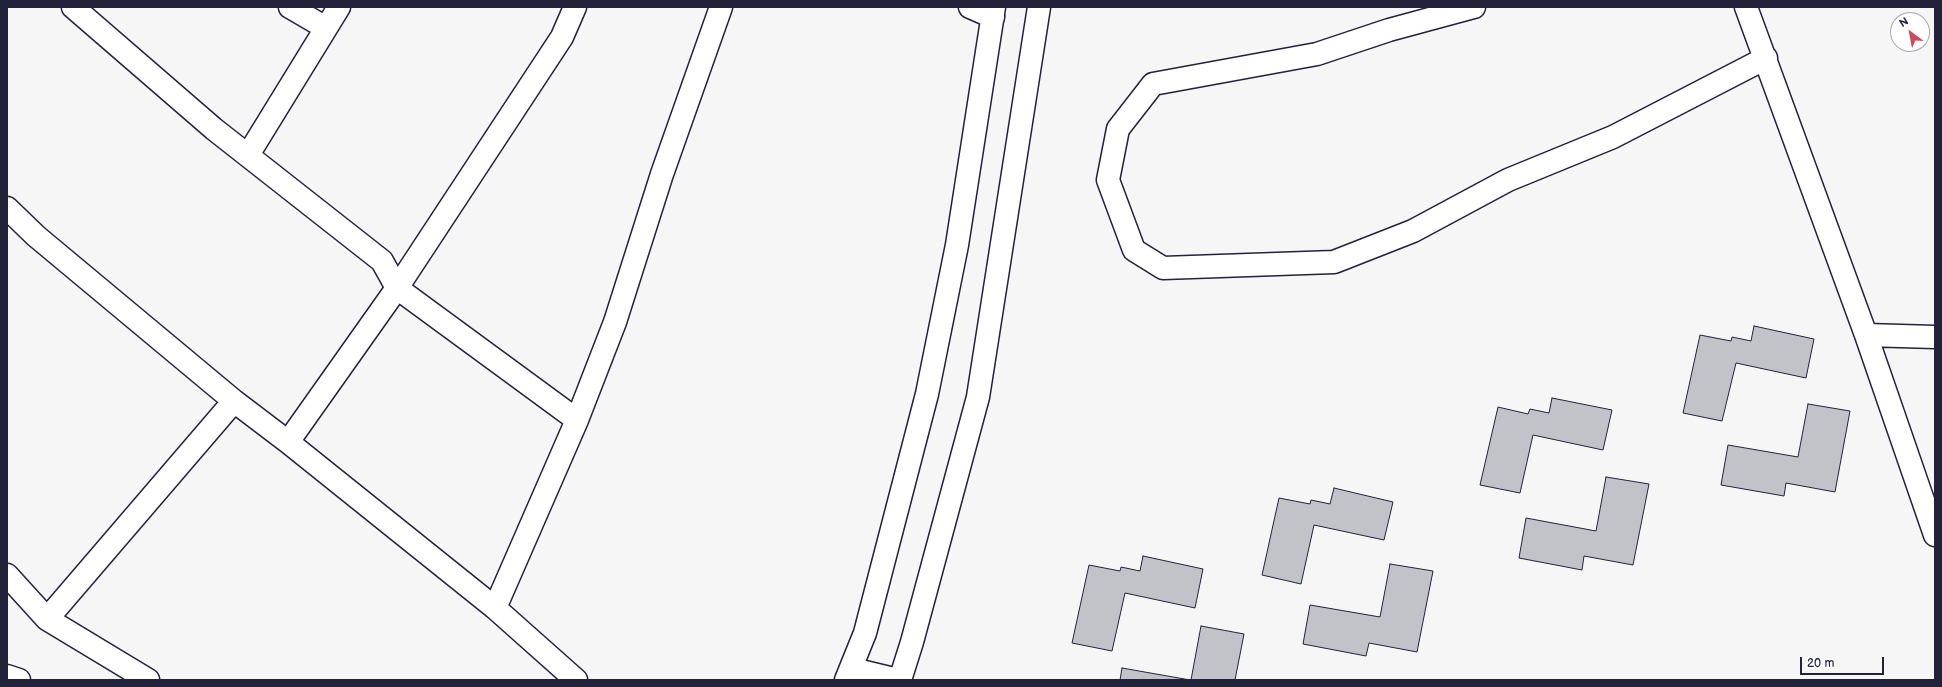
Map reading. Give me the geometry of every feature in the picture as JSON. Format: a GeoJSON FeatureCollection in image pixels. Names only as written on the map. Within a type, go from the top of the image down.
{"type":"FeatureCollection","features":[{"type":"Feature","properties":{"kind":"street"},"geometry":{"type":"LineString","coordinates":[[73,7],[214,130],[382,261],[397,288],[577,420]]}},
{"type":"Feature","properties":{"kind":"street"},"geometry":{"type":"LineString","coordinates":[[290,7],[326,28]]}},
{"type":"Feature","properties":{"kind":"street"},"geometry":{"type":"LineString","coordinates":[[248,155],[339,7]]}},
{"type":"Feature","properties":{"kind":"street"},"geometry":{"type":"LineString","coordinates":[[288,442],[397,288],[562,37],[575,7]]}},
{"type":"Feature","properties":{"kind":"street"},"geometry":{"type":"LineString","coordinates":[[495,608],[577,420],[615,322],[662,174],[721,7]]}},
{"type":"Feature","properties":{"kind":"street"},"geometry":{"type":"LineString","coordinates":[[970,7],[994,12],[957,245],[927,394],[865,633],[849,675],[899,680],[912,642],[978,397],[1039,7]]}},
{"type":"Feature","properties":{"kind":"street"},"geometry":{"type":"LineString","coordinates":[[1474,7],[1389,30],[1317,54],[1153,84],[1118,129],[1108,180],[1134,250],[1163,268],[1334,262],[1412,231],[1508,180],[1613,137],[1766,58]]}},
{"type":"Feature","properties":{"kind":"street"},"geometry":{"type":"LineString","coordinates":[[1746,7],[1766,58],[1866,335],[1935,535]]}},
{"type":"Feature","properties":{"kind":"street"},"geometry":{"type":"LineString","coordinates":[[7,208],[36,236],[234,401],[288,442],[495,608],[576,680]]}},
{"type":"Feature","properties":{"kind":"street"},"geometry":{"type":"LineString","coordinates":[[1866,335],[1935,336]]}},
{"type":"Feature","properties":{"kind":"street"},"geometry":{"type":"LineString","coordinates":[[47,618],[234,401]]}},
{"type":"Feature","properties":{"kind":"street"},"geometry":{"type":"LineString","coordinates":[[7,575],[47,618],[148,680]]}},
{"type":"Feature","properties":{"kind":"street"},"geometry":{"type":"LineString","coordinates":[[7,676],[19,680]]}},
{"type":"Feature","properties":{"kind":"building"},"geometry":{"type":"Polygon","coordinates":[[[1754,326],[1814,339],[1806,378],[1736,363],[1722,421],[1683,413],[1700,335],[1731,341],[1732,337],[1751,341],[1754,326]]]}},
{"type":"Feature","properties":{"kind":"building"},"geometry":{"type":"Polygon","coordinates":[[[1552,398],[1612,410],[1603,450],[1533,435],[1520,493],[1480,485],[1498,407],[1528,414],[1530,409],[1549,413],[1552,398]]]}},
{"type":"Feature","properties":{"kind":"building"},"geometry":{"type":"Polygon","coordinates":[[[1808,404],[1850,411],[1835,492],[1786,483],[1784,496],[1721,485],[1728,445],[1798,457],[1808,404]]]}},
{"type":"Feature","properties":{"kind":"building"},"geometry":{"type":"Polygon","coordinates":[[[1606,477],[1649,484],[1633,565],[1584,556],[1582,570],[1519,558],[1526,518],[1596,531],[1606,477]]]}},
{"type":"Feature","properties":{"kind":"building"},"geometry":{"type":"Polygon","coordinates":[[[1334,488],[1393,502],[1384,540],[1314,525],[1301,584],[1262,575],[1279,498],[1310,504],[1311,500],[1330,504],[1334,488]]]}},
{"type":"Feature","properties":{"kind":"building"},"geometry":{"type":"Polygon","coordinates":[[[1143,556],[1203,569],[1195,608],[1125,593],[1112,651],[1072,643],[1089,565],[1120,571],[1121,567],[1140,571],[1143,556]]]}},
{"type":"Feature","properties":{"kind":"building"},"geometry":{"type":"Polygon","coordinates":[[[1390,564],[1433,571],[1417,652],[1369,643],[1366,656],[1303,644],[1310,605],[1380,617],[1390,564]]]}},
{"type":"Feature","properties":{"kind":"building"},"geometry":{"type":"Polygon","coordinates":[[[1201,626],[1244,634],[1235,680],[1191,680],[1201,626]]]}},
{"type":"Feature","properties":{"kind":"building"},"geometry":{"type":"Polygon","coordinates":[[[1122,668],[1190,680],[1120,680],[1122,668]]]}}]}
